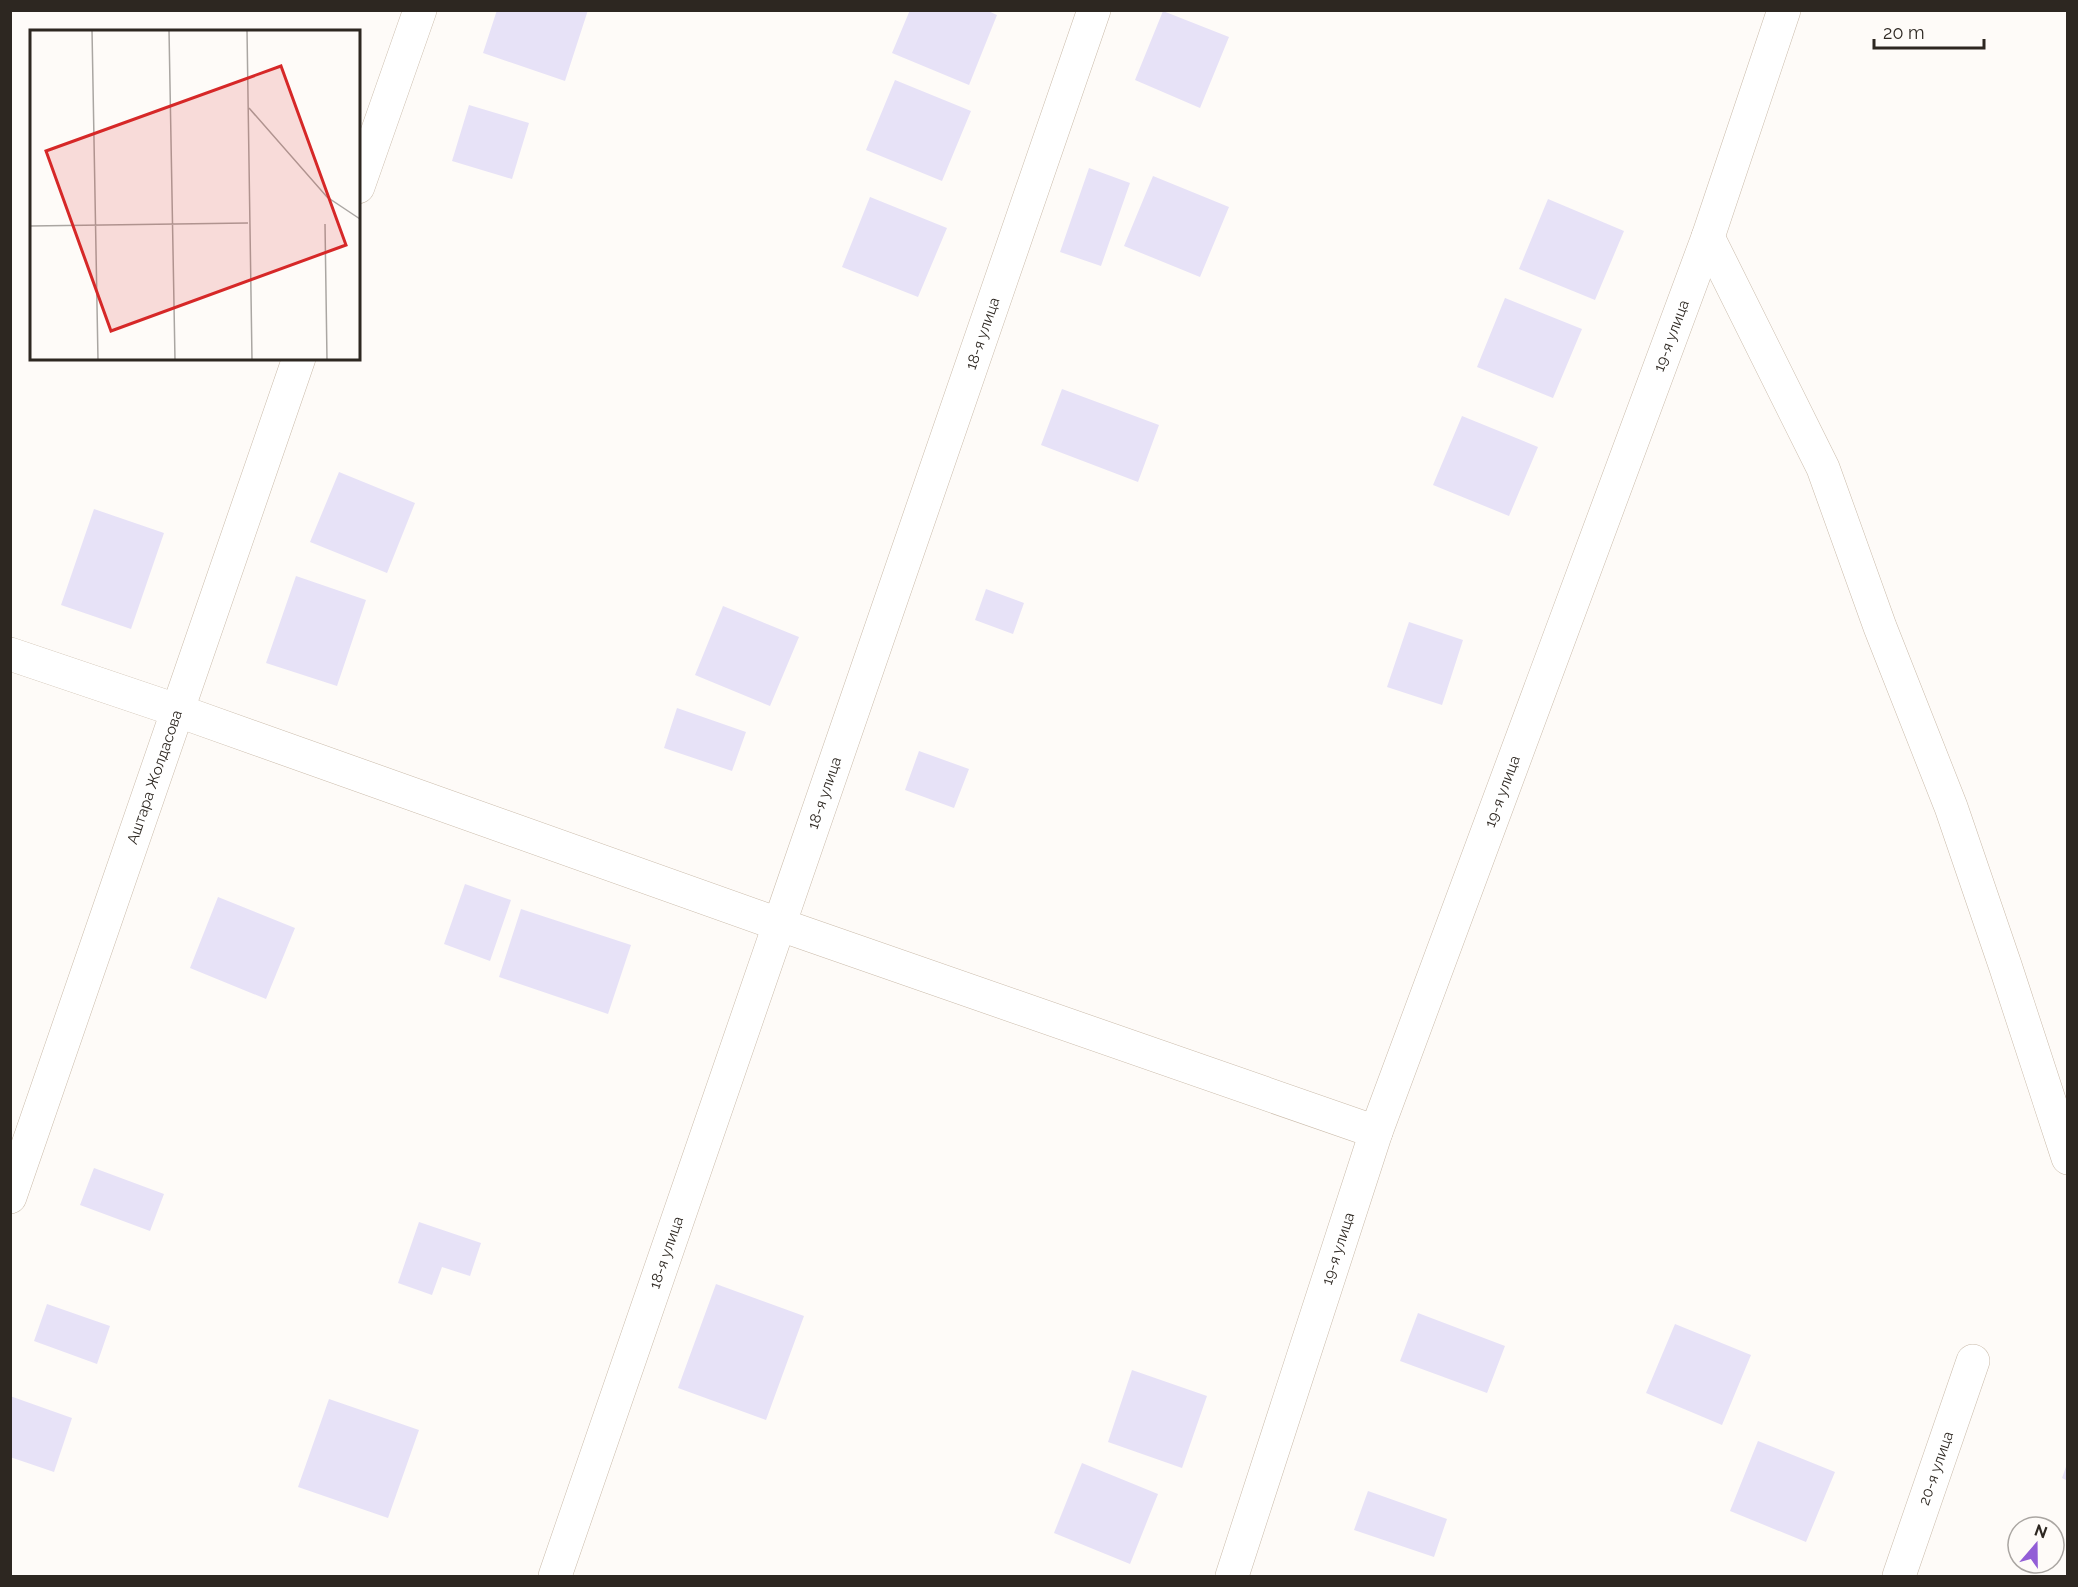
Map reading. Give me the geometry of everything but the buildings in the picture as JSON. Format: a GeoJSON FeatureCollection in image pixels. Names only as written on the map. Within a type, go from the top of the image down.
{"type":"FeatureCollection","features":[{"type":"Feature","properties":{"kind":"street"},"geometry":{"type":"LineString","coordinates":[[360,181],[420,10]]}},
{"type":"Feature","properties":{"kind":"street","name":"18-я улица"},"geometry":{"type":"LineString","coordinates":[[555,1576],[1094,10]]}},
{"type":"Feature","properties":{"kind":"street","name":"19-я улица"},"geometry":{"type":"LineString","coordinates":[[1232,1576],[1376,1132],[1708,237],[1784,10]]}},
{"type":"Feature","properties":{"kind":"street"},"geometry":{"type":"LineString","coordinates":[[1708,237],[1823,468],[1880,627],[1951,807],[2067,1158]]}},
{"type":"Feature","properties":{"kind":"street","name":"Аштара Жолдасова"},"geometry":{"type":"LineString","coordinates":[[10,1197],[298,360]]}},
{"type":"Feature","properties":{"kind":"street"},"geometry":{"type":"LineString","coordinates":[[10,654],[176,710],[778,924],[1376,1132]]}},
{"type":"Feature","properties":{"kind":"street","name":"20-я улица"},"geometry":{"type":"LineString","coordinates":[[1899,1576],[1973,1361]]}}]}
